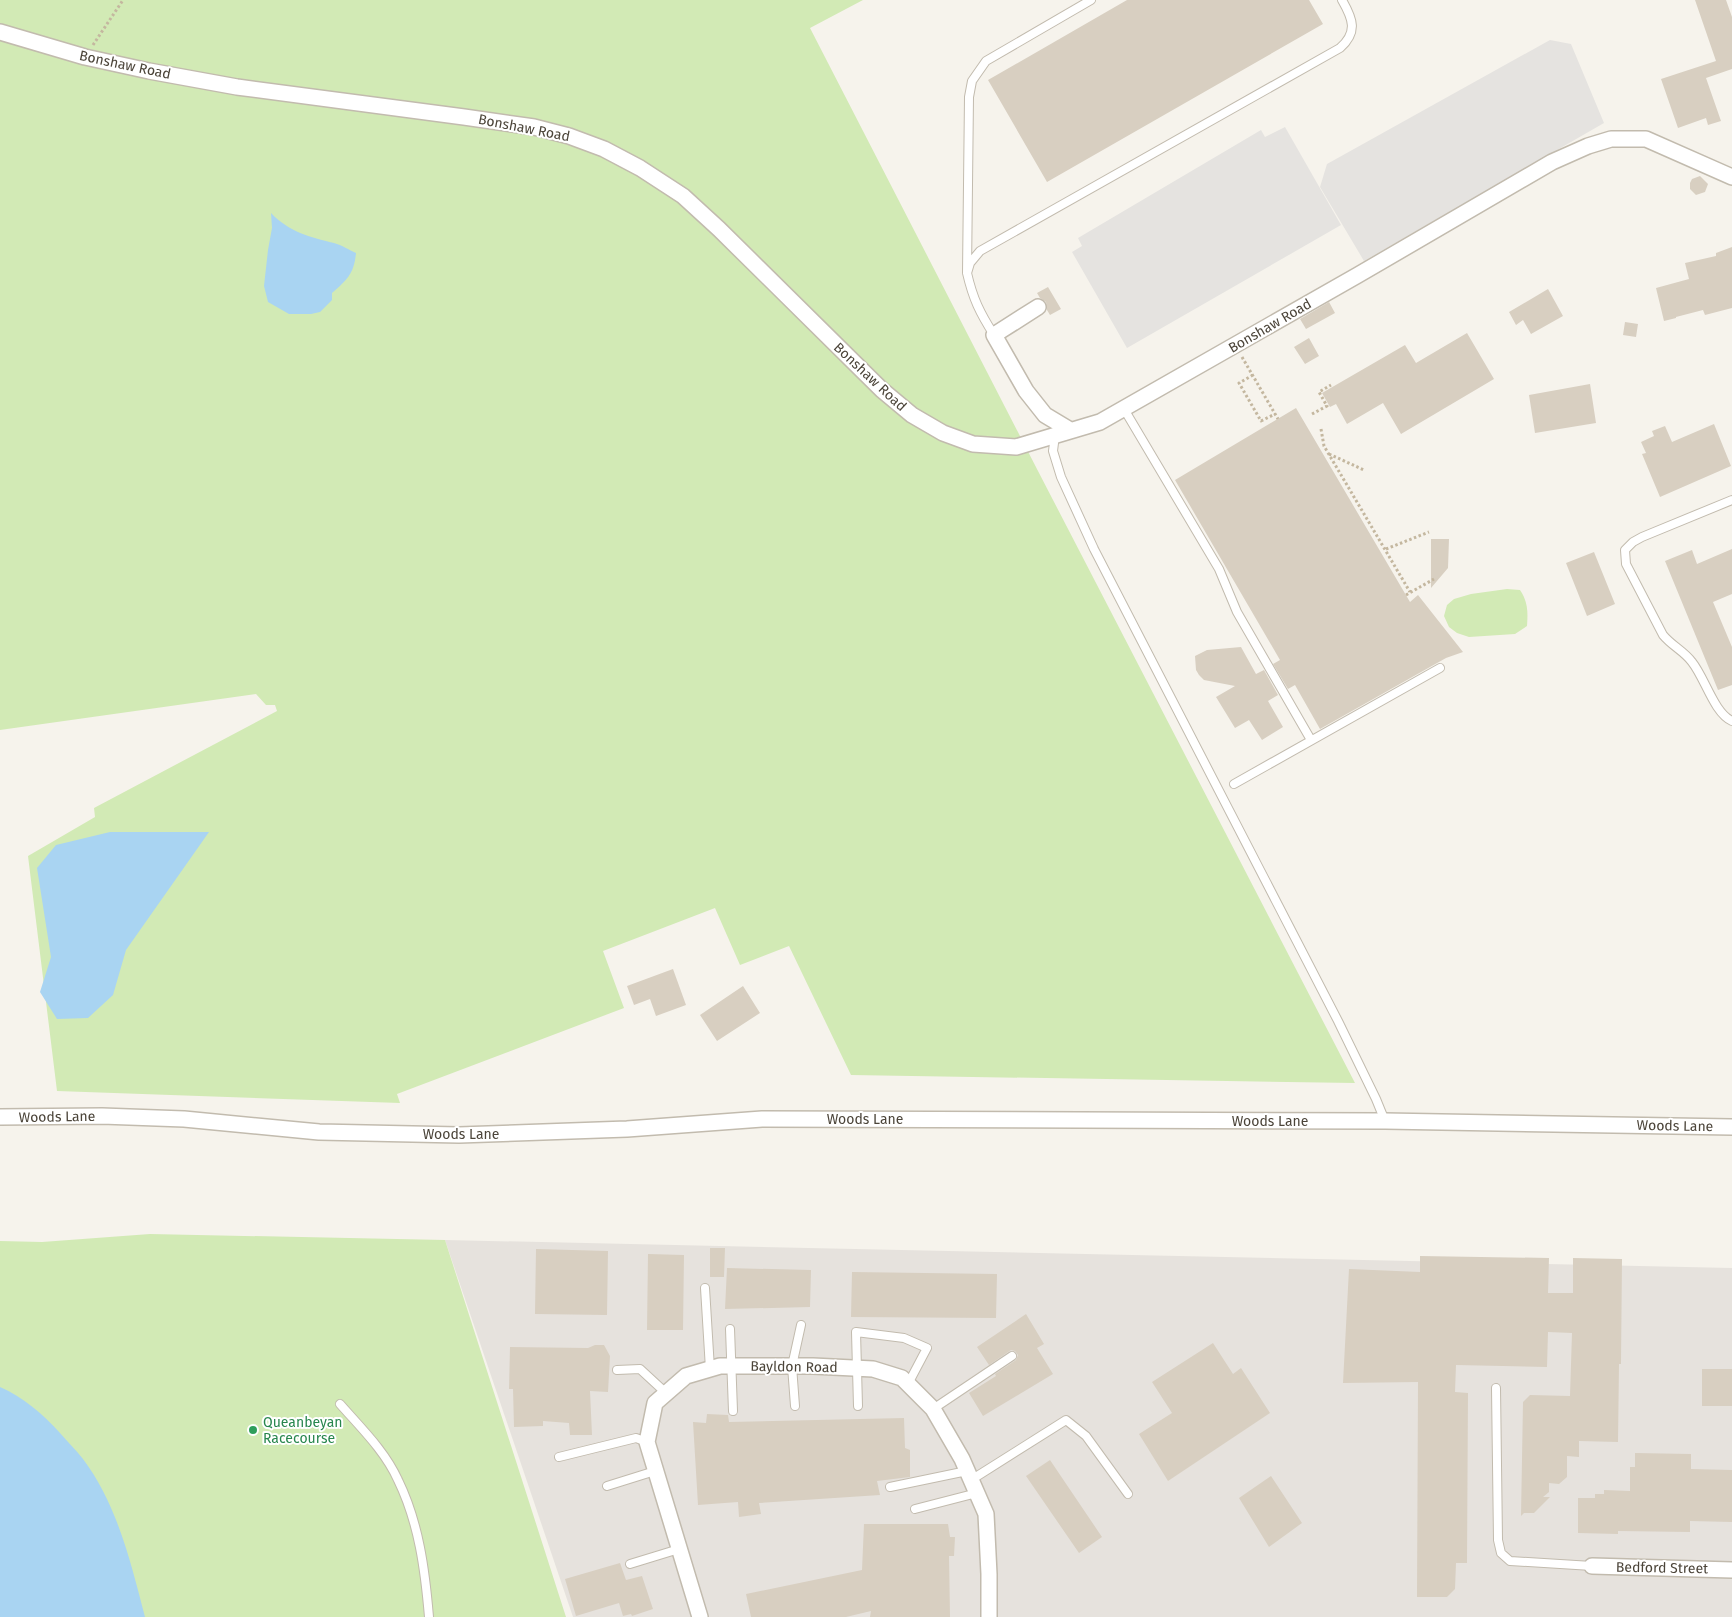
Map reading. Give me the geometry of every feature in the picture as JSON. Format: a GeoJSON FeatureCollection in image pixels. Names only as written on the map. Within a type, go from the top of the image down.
{"type":"FeatureCollection","features":[{"type":"Feature","properties":{"kind":"street","name":"Bonshaw Road"},"geometry":{"type":"LineString","coordinates":[[0,32],[85,57],[149,71],[237,87],[464,116],[570,136],[604,149],[640,168],[683,196],[719,229],[882,390],[912,415],[943,433],[973,444],[1016,447],[1100,422],[1479,206],[1552,162],[1588,146],[1611,139],[1646,139],[1732,177]]}},
{"type":"Feature","properties":{"kind":"street"},"geometry":{"type":"LineString","coordinates":[[1038,307],[994,335],[1026,391],[1045,415],[1070,430]]}},
{"type":"Feature","properties":{"kind":"street","name":"Woods Lane"},"geometry":{"type":"LineString","coordinates":[[0,1117],[102,1116],[166,1119],[319,1132],[459,1135],[627,1129],[762,1119],[1385,1121],[1732,1127]]}},
{"type":"Feature","properties":{"kind":"street","name":"Bayldon Road"},"geometry":{"type":"LineString","coordinates":[[700,1617],[647,1442],[655,1403],[686,1376],[720,1366],[792,1366],[873,1369],[902,1378],[933,1409],[962,1459],[986,1514],[989,1617]]}},
{"type":"Feature","properties":{"kind":"street","name":"Bedford Street"},"geometry":{"type":"LineString","coordinates":[[1592,1566],[1732,1570]]}},
{"type":"Feature","properties":{"kind":"lane"},"geometry":{"type":"LineString","coordinates":[[994,335],[977,308],[967,273],[969,97],[972,81],[986,61],[1092,0]]}},
{"type":"Feature","properties":{"kind":"lane"},"geometry":{"type":"LineString","coordinates":[[967,273],[970,263],[980,251],[1340,48],[1348,41],[1352,28],[1351,18],[1342,0]]}},
{"type":"Feature","properties":{"kind":"lane"},"geometry":{"type":"LineString","coordinates":[[1124,409],[1219,569],[1237,612],[1311,740]]}},
{"type":"Feature","properties":{"kind":"lane"},"geometry":{"type":"LineString","coordinates":[[1055,435],[1053,451],[1061,476],[1094,549],[1338,1021],[1376,1098],[1385,1121]]}},
{"type":"Feature","properties":{"kind":"lane"},"geometry":{"type":"LineString","coordinates":[[1732,500],[1642,537],[1625,550],[1626,564],[1669,643],[1691,660],[1717,706],[1727,719],[1732,721]]}},
{"type":"Feature","properties":{"kind":"lane"},"geometry":{"type":"LineString","coordinates":[[1234,784],[1440,668]]}},
{"type":"Feature","properties":{"kind":"lane"},"geometry":{"type":"LineString","coordinates":[[705,1288],[710,1369]]}},
{"type":"Feature","properties":{"kind":"lane"},"geometry":{"type":"LineString","coordinates":[[795,1406],[792,1366],[801,1325]]}},
{"type":"Feature","properties":{"kind":"lane"},"geometry":{"type":"LineString","coordinates":[[730,1329],[733,1366],[733,1411]]}},
{"type":"Feature","properties":{"kind":"lane"},"geometry":{"type":"LineString","coordinates":[[858,1406],[856,1332],[904,1338],[927,1348],[908,1384]]}},
{"type":"Feature","properties":{"kind":"lane"},"geometry":{"type":"LineString","coordinates":[[933,1409],[1012,1356]]}},
{"type":"Feature","properties":{"kind":"lane"},"geometry":{"type":"LineString","coordinates":[[617,1370],[640,1369],[666,1393]]}},
{"type":"Feature","properties":{"kind":"lane"},"geometry":{"type":"LineString","coordinates":[[1496,1388],[1498,1540],[1501,1553],[1510,1561],[1592,1566]]}},
{"type":"Feature","properties":{"kind":"lane"},"geometry":{"type":"LineString","coordinates":[[340,1404],[375,1443],[398,1479],[415,1524],[426,1572],[430,1617]]}},
{"type":"Feature","properties":{"kind":"lane"},"geometry":{"type":"LineString","coordinates":[[916,1509],[972,1481],[1066,1420],[1086,1436],[1128,1494]]}},
{"type":"Feature","properties":{"kind":"lane"},"geometry":{"type":"LineString","coordinates":[[559,1457],[636,1438],[647,1442]]}},
{"type":"Feature","properties":{"kind":"lane"},"geometry":{"type":"LineString","coordinates":[[607,1486],[656,1470]]}},
{"type":"Feature","properties":{"kind":"lane"},"geometry":{"type":"LineString","coordinates":[[890,1486],[972,1481]]}},
{"type":"Feature","properties":{"kind":"lane"},"geometry":{"type":"LineString","coordinates":[[630,1564],[679,1549]]}},
{"type":"Feature","properties":{"kind":"path"},"geometry":{"type":"LineString","coordinates":[[85,57],[123,0]]}},
{"type":"Feature","properties":{"kind":"path"},"geometry":{"type":"LineString","coordinates":[[1235,346],[1278,419]]}},
{"type":"Feature","properties":{"kind":"path"},"geometry":{"type":"LineString","coordinates":[[1253,375],[1239,383],[1261,421],[1275,414]]}},
{"type":"Feature","properties":{"kind":"path"},"geometry":{"type":"LineString","coordinates":[[1312,414],[1327,406],[1319,392],[1331,385]]}},
{"type":"Feature","properties":{"kind":"path"},"geometry":{"type":"LineString","coordinates":[[1321,429],[1324,446],[1410,592]]}},
{"type":"Feature","properties":{"kind":"path"},"geometry":{"type":"LineString","coordinates":[[1329,454],[1364,470]]}},
{"type":"Feature","properties":{"kind":"path"},"geometry":{"type":"LineString","coordinates":[[1386,549],[1429,532]]}},
{"type":"Feature","properties":{"kind":"path"},"geometry":{"type":"LineString","coordinates":[[1406,595],[1434,578]]}},
{"type":"Feature","properties":{"kind":"shaded area"},"geometry":{"type":"Polygon","coordinates":[[[1550,40],[1571,44],[1604,123],[1364,261],[1320,187],[1327,164],[1550,40]]]}},
{"type":"Feature","properties":{"kind":"shaded area"},"geometry":{"type":"Polygon","coordinates":[[[1285,127],[1341,225],[1127,348],[1072,252],[1082,246],[1078,238],[1261,130],[1265,137],[1285,127]]]}},
{"type":"Feature","properties":{"kind":"shaded area"},"geometry":{"type":"Polygon","coordinates":[[[445,1240],[1732,1268],[1732,1617],[573,1617],[445,1240]]]}},
{"type":"Feature","properties":{"kind":"green space"},"geometry":{"type":"Polygon","coordinates":[[[0,0],[863,0],[810,28],[1355,1083],[851,1075],[789,946],[740,965],[715,908],[603,951],[624,1008],[397,1094],[400,1103],[57,1091],[28,856],[95,817],[94,808],[277,711],[275,705],[266,705],[256,694],[0,730],[0,0]]]}},
{"type":"Feature","properties":{"kind":"green space"},"geometry":{"type":"Polygon","coordinates":[[[1507,589],[1520,590],[1527,607],[1527,626],[1515,634],[1469,637],[1457,633],[1449,627],[1444,616],[1447,605],[1454,599],[1471,594],[1507,589]]]}},
{"type":"Feature","properties":{"kind":"green space","name":"Queanbeyan Racecourse"},"geometry":{"type":"Polygon","coordinates":[[[150,1234],[445,1240],[566,1617],[0,1617],[0,1241],[42,1242],[150,1234]]]}},
{"type":"Feature","properties":{"kind":"water"},"geometry":{"type":"Polygon","coordinates":[[[271,213],[293,229],[308,236],[337,244],[356,253],[354,266],[349,276],[332,293],[332,300],[320,312],[289,314],[268,302],[264,286],[272,228],[271,213]]]}},
{"type":"Feature","properties":{"kind":"water"},"geometry":{"type":"Polygon","coordinates":[[[110,832],[209,832],[126,950],[113,995],[88,1018],[57,1019],[40,992],[51,957],[37,868],[56,845],[110,832]]]}},
{"type":"Feature","properties":{"kind":"water"},"geometry":{"type":"Polygon","coordinates":[[[0,1387],[25,1401],[47,1419],[95,1476],[114,1515],[145,1617],[0,1617],[0,1387]]]}},
{"type":"Feature","properties":{"kind":"building"},"geometry":{"type":"Polygon","coordinates":[[[1127,0],[1309,0],[1323,24],[1047,182],[988,80],[1127,0]]]}},
{"type":"Feature","properties":{"kind":"building"},"geometry":{"type":"Polygon","coordinates":[[[1695,0],[1726,0],[1732,17],[1732,69],[1706,78],[1721,121],[1708,125],[1706,118],[1678,128],[1661,79],[1716,61],[1695,0]]]}},
{"type":"Feature","properties":{"kind":"building"},"geometry":{"type":"Polygon","coordinates":[[[1700,176],[1708,184],[1705,192],[1696,195],[1690,189],[1690,183],[1692,179],[1700,176]]]}},
{"type":"Feature","properties":{"kind":"building"},"geometry":{"type":"Polygon","coordinates":[[[1732,247],[1732,308],[1705,315],[1703,310],[1664,321],[1656,288],[1689,279],[1685,263],[1716,256],[1716,253],[1732,247]]]}},
{"type":"Feature","properties":{"kind":"building"},"geometry":{"type":"Polygon","coordinates":[[[1048,287],[1061,309],[1050,315],[1046,302],[1037,293],[1048,287]]]}},
{"type":"Feature","properties":{"kind":"building"},"geometry":{"type":"Polygon","coordinates":[[[1548,289],[1563,316],[1531,334],[1523,320],[1516,325],[1509,312],[1548,289]]]}},
{"type":"Feature","properties":{"kind":"building"},"geometry":{"type":"Polygon","coordinates":[[[1329,302],[1335,313],[1306,329],[1300,319],[1329,302]]]}},
{"type":"Feature","properties":{"kind":"building"},"geometry":{"type":"Polygon","coordinates":[[[1625,322],[1638,324],[1636,337],[1623,335],[1625,322]]]}},
{"type":"Feature","properties":{"kind":"building"},"geometry":{"type":"Polygon","coordinates":[[[1467,333],[1494,379],[1401,434],[1383,403],[1347,424],[1336,404],[1330,407],[1322,393],[1405,345],[1416,363],[1467,333]]]}},
{"type":"Feature","properties":{"kind":"building"},"geometry":{"type":"Polygon","coordinates":[[[1309,338],[1319,356],[1305,364],[1294,347],[1309,338]]]}},
{"type":"Feature","properties":{"kind":"building"},"geometry":{"type":"Polygon","coordinates":[[[1590,384],[1596,423],[1535,433],[1529,395],[1590,384]]]}},
{"type":"Feature","properties":{"kind":"building"},"geometry":{"type":"Polygon","coordinates":[[[1296,408],[1410,602],[1418,595],[1463,652],[1446,658],[1320,729],[1295,685],[1288,689],[1273,664],[1280,660],[1175,480],[1296,408]]]}},
{"type":"Feature","properties":{"kind":"building"},"geometry":{"type":"Polygon","coordinates":[[[1714,424],[1731,466],[1660,497],[1642,454],[1646,453],[1641,442],[1654,436],[1652,431],[1665,426],[1672,442],[1714,424]]]}},
{"type":"Feature","properties":{"kind":"building"},"geometry":{"type":"Polygon","coordinates":[[[1431,539],[1449,539],[1448,568],[1431,588],[1431,539]]]}},
{"type":"Feature","properties":{"kind":"building"},"geometry":{"type":"Polygon","coordinates":[[[1732,549],[1732,594],[1713,602],[1732,647],[1732,685],[1718,690],[1665,561],[1692,550],[1697,564],[1732,549]]]}},
{"type":"Feature","properties":{"kind":"building"},"geometry":{"type":"Polygon","coordinates":[[[1594,552],[1615,604],[1587,616],[1566,563],[1594,552]]]}},
{"type":"Feature","properties":{"kind":"building"},"geometry":{"type":"Polygon","coordinates":[[[1241,647],[1256,674],[1264,670],[1278,695],[1268,701],[1283,727],[1262,740],[1249,720],[1235,728],[1216,697],[1235,686],[1204,680],[1196,670],[1195,656],[1207,650],[1241,647]]]}},
{"type":"Feature","properties":{"kind":"building"},"geometry":{"type":"Polygon","coordinates":[[[673,969],[686,1005],[656,1016],[650,999],[634,1005],[627,986],[673,969]]]}},
{"type":"Feature","properties":{"kind":"building"},"geometry":{"type":"Polygon","coordinates":[[[743,986],[760,1013],[717,1041],[700,1015],[743,986]]]}},
{"type":"Feature","properties":{"kind":"building"},"geometry":{"type":"Polygon","coordinates":[[[710,1248],[725,1248],[724,1277],[710,1277],[710,1248]]]}},
{"type":"Feature","properties":{"kind":"building"},"geometry":{"type":"Polygon","coordinates":[[[536,1249],[608,1251],[607,1315],[535,1314],[536,1249]]]}},
{"type":"Feature","properties":{"kind":"building"},"geometry":{"type":"Polygon","coordinates":[[[648,1254],[684,1255],[683,1330],[647,1330],[648,1254]]]}},
{"type":"Feature","properties":{"kind":"building"},"geometry":{"type":"Polygon","coordinates":[[[1420,1256],[1549,1258],[1548,1293],[1573,1293],[1573,1258],[1622,1259],[1618,1442],[1579,1441],[1579,1457],[1567,1456],[1567,1477],[1559,1484],[1549,1483],[1549,1492],[1543,1497],[1550,1497],[1534,1513],[1524,1513],[1521,1516],[1523,1402],[1530,1395],[1570,1396],[1572,1333],[1548,1332],[1547,1367],[1456,1365],[1455,1392],[1468,1393],[1467,1563],[1456,1563],[1455,1589],[1447,1597],[1417,1597],[1418,1382],[1343,1383],[1349,1269],[1420,1272],[1420,1256]]]}},
{"type":"Feature","properties":{"kind":"building"},"geometry":{"type":"Polygon","coordinates":[[[727,1268],[811,1270],[810,1307],[725,1309],[727,1268]]]}},
{"type":"Feature","properties":{"kind":"building"},"geometry":{"type":"Polygon","coordinates":[[[852,1272],[997,1274],[996,1318],[851,1317],[852,1272]]]}},
{"type":"Feature","properties":{"kind":"building"},"geometry":{"type":"Polygon","coordinates":[[[1026,1314],[1044,1344],[1037,1348],[1053,1374],[983,1416],[969,1393],[996,1376],[995,1374],[1016,1360],[1018,1355],[1015,1351],[1011,1350],[989,1365],[977,1347],[1026,1314]]]}},
{"type":"Feature","properties":{"kind":"building"},"geometry":{"type":"Polygon","coordinates":[[[1213,1343],[1233,1374],[1241,1368],[1270,1413],[1168,1481],[1139,1434],[1172,1413],[1152,1382],[1213,1343]]]}},
{"type":"Feature","properties":{"kind":"building"},"geometry":{"type":"Polygon","coordinates":[[[595,1345],[604,1345],[610,1356],[608,1392],[590,1391],[592,1435],[570,1435],[569,1423],[543,1421],[543,1426],[514,1427],[513,1389],[509,1389],[510,1347],[588,1348],[595,1345]]]}},
{"type":"Feature","properties":{"kind":"building"},"geometry":{"type":"Polygon","coordinates":[[[1702,1369],[1732,1369],[1732,1406],[1702,1406],[1702,1369]]]}},
{"type":"Feature","properties":{"kind":"building"},"geometry":{"type":"Polygon","coordinates":[[[707,1414],[728,1415],[729,1422],[904,1418],[905,1448],[910,1450],[910,1477],[877,1481],[880,1495],[759,1503],[761,1514],[739,1517],[738,1502],[698,1505],[693,1422],[706,1423],[707,1414]]]}},
{"type":"Feature","properties":{"kind":"building"},"geometry":{"type":"Polygon","coordinates":[[[1635,1453],[1691,1454],[1691,1469],[1732,1470],[1732,1522],[1690,1521],[1690,1532],[1618,1531],[1618,1534],[1578,1533],[1578,1498],[1595,1498],[1595,1494],[1604,1494],[1604,1490],[1630,1491],[1630,1467],[1635,1467],[1635,1453]]]}},
{"type":"Feature","properties":{"kind":"building"},"geometry":{"type":"Polygon","coordinates":[[[1050,1460],[1102,1537],[1079,1553],[1026,1476],[1050,1460]]]}},
{"type":"Feature","properties":{"kind":"building"},"geometry":{"type":"Polygon","coordinates":[[[1271,1476],[1302,1523],[1269,1547],[1239,1498],[1271,1476]]]}},
{"type":"Feature","properties":{"kind":"building"},"geometry":{"type":"Polygon","coordinates":[[[864,1524],[948,1524],[950,1537],[955,1537],[954,1556],[949,1556],[950,1617],[870,1617],[871,1611],[846,1617],[751,1617],[746,1594],[862,1570],[864,1524]]]}},
{"type":"Feature","properties":{"kind":"building"},"geometry":{"type":"Polygon","coordinates":[[[620,1563],[626,1580],[642,1576],[653,1609],[632,1616],[631,1614],[623,1616],[619,1603],[576,1616],[565,1579],[620,1563]]]}},
{"type":"Feature","properties":{"kind":"place","name":"Queanbeyan Racecourse"},"geometry":{"type":"Point","coordinates":[253,1430]}}]}
